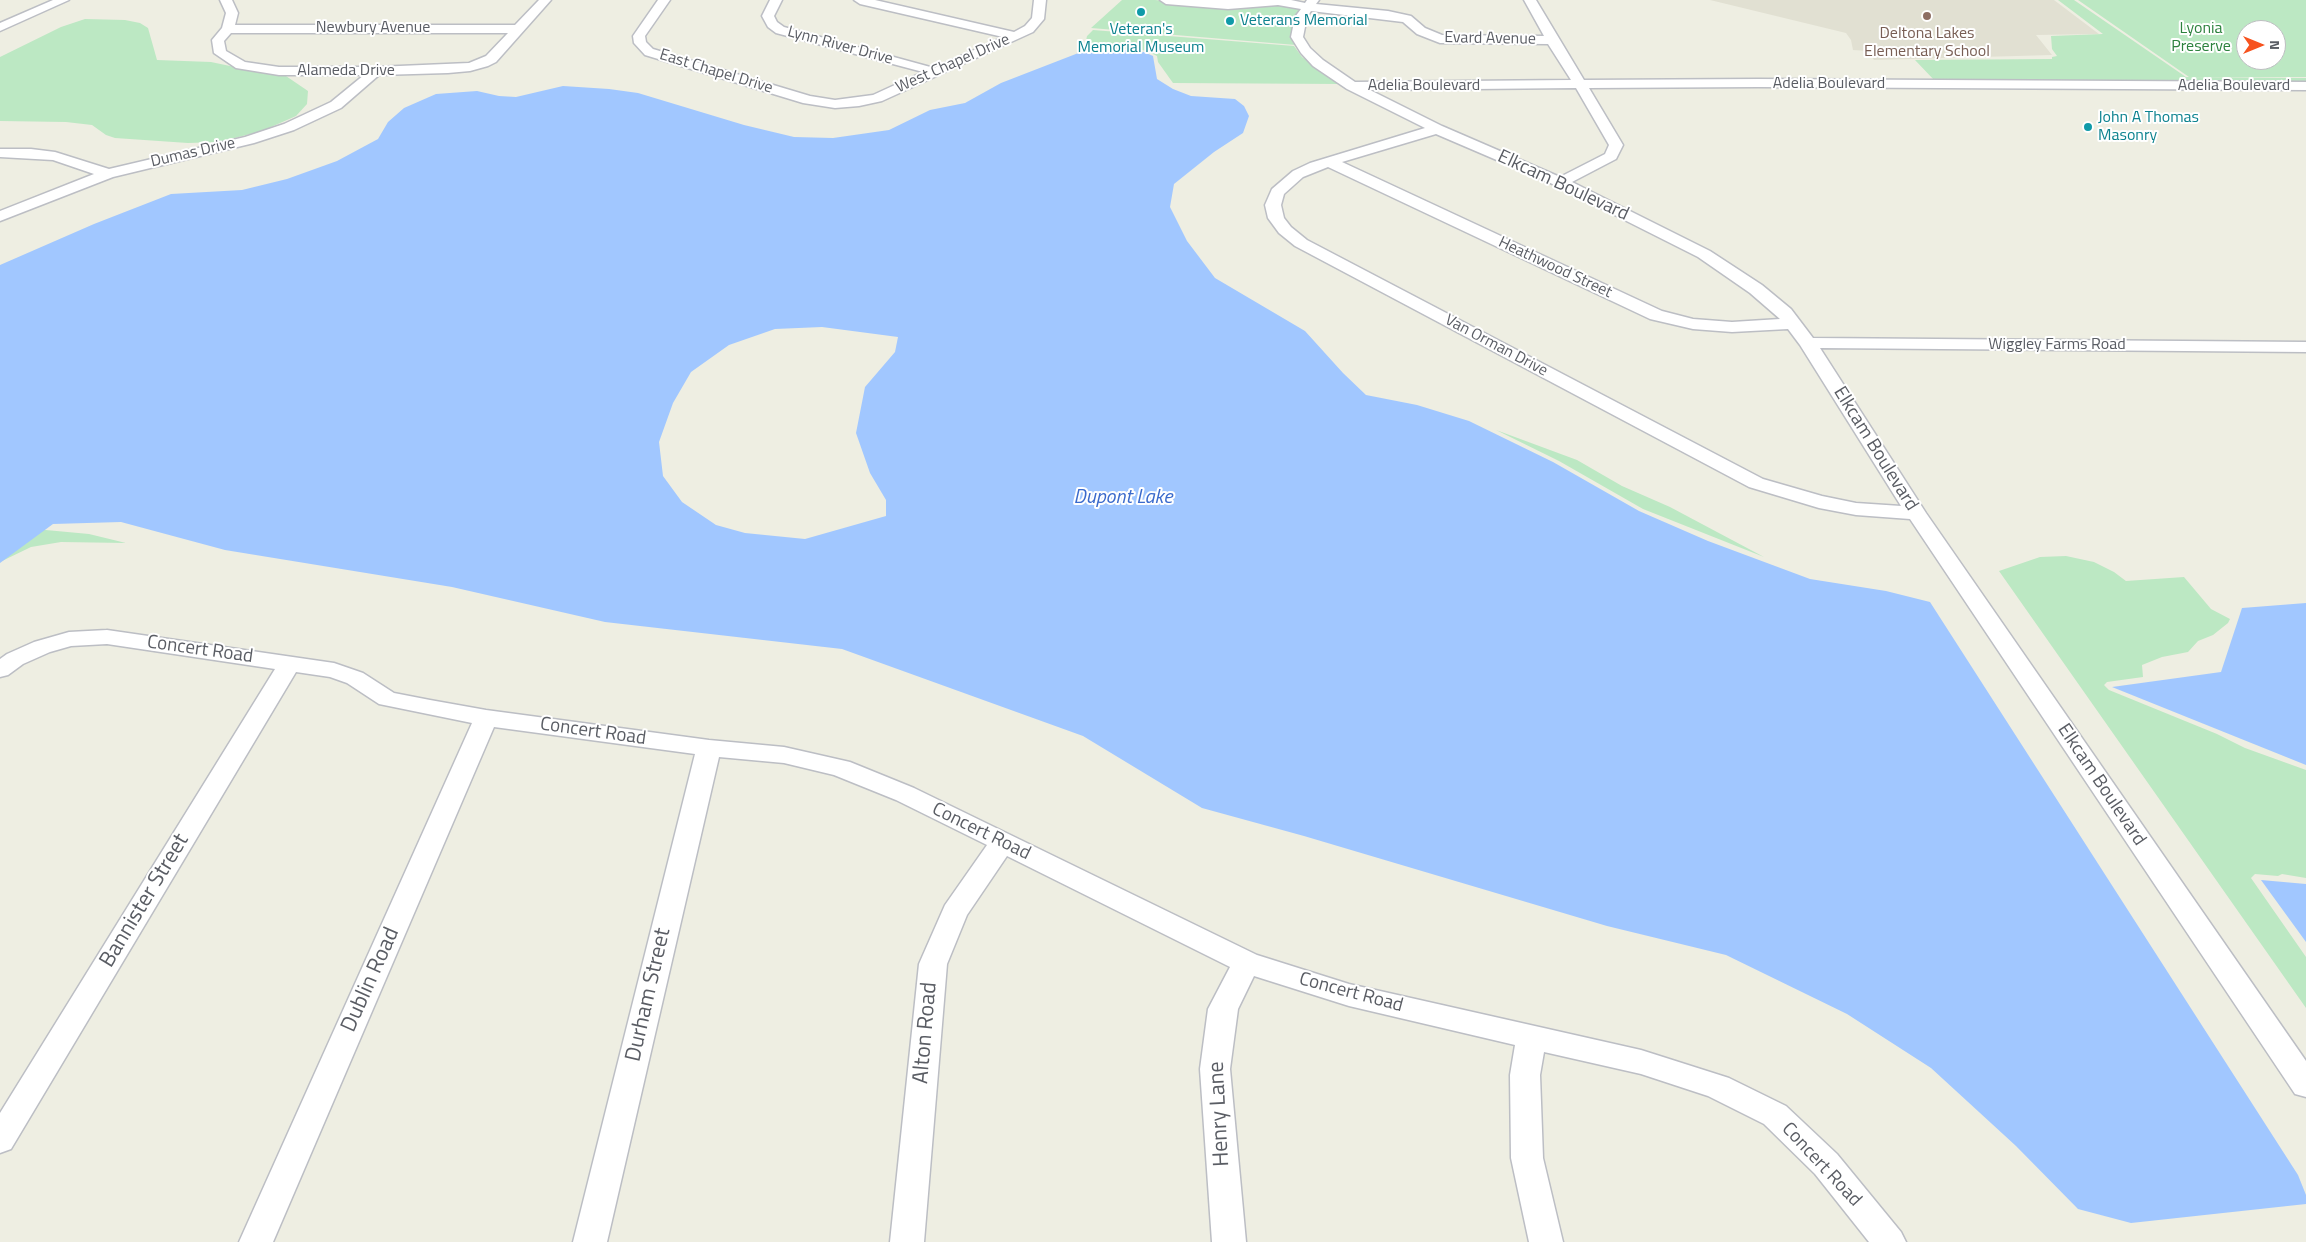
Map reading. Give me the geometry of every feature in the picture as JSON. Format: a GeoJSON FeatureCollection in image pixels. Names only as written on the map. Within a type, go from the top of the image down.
{"type":"FeatureCollection","features":[{"type":"Feature","properties":{"kind":"street"},"geometry":{"type":"LineString","coordinates":[[0,27],[63,0]]}},
{"type":"Feature","properties":{"kind":"street","name":"Alameda Drive"},"geometry":{"type":"LineString","coordinates":[[226,0],[232,14],[228,29],[218,40],[220,53],[241,65],[279,71],[376,71],[470,67],[491,59],[546,0]]}},
{"type":"Feature","properties":{"kind":"street","name":"East Chapel Drive"},"geometry":{"type":"LineString","coordinates":[[664,0],[639,36],[640,43],[649,52],[808,100],[822,103],[845,103]]}},
{"type":"Feature","properties":{"kind":"street","name":"Lynn River Drive"},"geometry":{"type":"LineString","coordinates":[[776,0],[768,16],[772,24],[780,30],[936,72]]}},
{"type":"Feature","properties":{"kind":"street"},"geometry":{"type":"LineString","coordinates":[[860,0],[1015,36]]}},
{"type":"Feature","properties":{"kind":"street","name":"West Chapel Drive"},"geometry":{"type":"LineString","coordinates":[[845,103],[877,98],[1015,36],[1029,28],[1038,19],[1040,0]]}},
{"type":"Feature","properties":{"kind":"street","name":"Evard Avenue"},"geometry":{"type":"LineString","coordinates":[[1166,0],[1228,5],[1278,1],[1311,3],[1407,19],[1421,30],[1440,39],[1552,40]]}},
{"type":"Feature","properties":{"kind":"street"},"geometry":{"type":"LineString","coordinates":[[1530,0],[1552,40],[1613,137],[1616,145],[1611,156],[1597,165],[1560,182]]}},
{"type":"Feature","properties":{"kind":"street","name":"Elkcam Boulevard"},"geometry":{"type":"LineString","coordinates":[[1311,3],[1302,18],[1297,37],[1305,50],[1318,62],[1352,86],[1437,129],[1560,182],[1704,254],[1756,288],[1785,313],[1808,343],[1916,514],[2306,1085]]}},
{"type":"Feature","properties":{"kind":"street","name":"Newbury Avenue"},"geometry":{"type":"LineString","coordinates":[[228,29],[519,29]]}},
{"type":"Feature","properties":{"kind":"street","name":"Dumas Drive"},"geometry":{"type":"LineString","coordinates":[[0,216],[108,174],[155,161],[249,140],[289,127],[336,105],[376,71]]}},
{"type":"Feature","properties":{"kind":"street","name":"Adelia Boulevard"},"geometry":{"type":"LineString","coordinates":[[1352,86],[1768,83],[2306,86]]}},
{"type":"Feature","properties":{"kind":"street","name":"Van Orman Drive"},"geometry":{"type":"LineString","coordinates":[[1437,129],[1330,162],[1298,174],[1278,192],[1273,205],[1276,218],[1285,230],[1301,242],[1756,483],[1819,502],[1856,509],[1916,514]]}},
{"type":"Feature","properties":{"kind":"street"},"geometry":{"type":"LineString","coordinates":[[0,153],[31,153],[55,156],[108,174]]}},
{"type":"Feature","properties":{"kind":"street","name":"Heathwood Street"},"geometry":{"type":"LineString","coordinates":[[1330,162],[1656,315],[1693,324],[1732,327],[1793,323]]}},
{"type":"Feature","properties":{"kind":"street","name":"Wiggley Farms Road"},"geometry":{"type":"LineString","coordinates":[[1808,343],[2306,347]]}},
{"type":"Feature","properties":{"kind":"street","name":"Concert Road"},"geometry":{"type":"LineString","coordinates":[[0,670],[14,659],[42,647],[69,639],[107,637],[334,670],[355,678],[387,699],[486,718],[709,748],[784,755],[841,768],[905,794],[1247,963],[1349,995],[1649,1065],[1718,1087],[1774,1116],[1826,1164],[1889,1242]]}},
{"type":"Feature","properties":{"kind":"street","name":"Bannister Street"},"geometry":{"type":"LineString","coordinates":[[0,1140],[290,663]]}},
{"type":"Feature","properties":{"kind":"street","name":"Dublin Road"},"geometry":{"type":"LineString","coordinates":[[256,1242],[486,718]]}},
{"type":"Feature","properties":{"kind":"street","name":"Durham Street"},"geometry":{"type":"LineString","coordinates":[[590,1242],[709,748]]}},
{"type":"Feature","properties":{"kind":"street","name":"Alton Road"},"geometry":{"type":"LineString","coordinates":[[907,1242],[933,964],[955,912],[1003,842]]}},
{"type":"Feature","properties":{"kind":"street","name":"Henry Lane"},"geometry":{"type":"LineString","coordinates":[[1229,1242],[1215,1069],[1223,1009],[1247,963]]}},
{"type":"Feature","properties":{"kind":"street"},"geometry":{"type":"LineString","coordinates":[[1531,1037],[1525,1075],[1527,1158],[1546,1242]]}},
{"type":"Feature","properties":{"kind":"shaded area","name":"Deltona Lakes Elementary School"},"geometry":{"type":"Polygon","coordinates":[[[1710,0],[2054,0],[2099,34],[2036,35],[2052,55],[1874,60],[1868,51],[1853,50],[1851,40],[1846,33],[1710,0]]]}},
{"type":"Feature","properties":{"kind":"green space"},"geometry":{"type":"Polygon","coordinates":[[[1122,0],[1155,0],[1219,7],[1263,2],[1300,7],[1302,10],[1296,45],[1091,28],[1122,0]]]}},
{"type":"Feature","properties":{"kind":"green space"},"geometry":{"type":"Polygon","coordinates":[[[2058,0],[2074,0],[2186,77],[2306,78],[2306,84],[1935,81],[1915,60],[2052,59],[2052,57],[2057,56],[2052,49],[2051,36],[2103,34],[2058,0]]]}},
{"type":"Feature","properties":{"kind":"green space","name":"Lyonia Preserve"},"geometry":{"type":"Polygon","coordinates":[[[2078,0],[2306,0],[2306,77],[2189,77],[2078,0]]]}},
{"type":"Feature","properties":{"kind":"green space"},"geometry":{"type":"Polygon","coordinates":[[[85,19],[125,20],[140,23],[148,28],[157,60],[211,62],[249,70],[283,74],[308,91],[307,104],[296,116],[262,131],[219,142],[188,143],[115,138],[106,135],[92,125],[66,122],[0,121],[0,57],[61,27],[85,19]]]}},
{"type":"Feature","properties":{"kind":"green space"},"geometry":{"type":"Polygon","coordinates":[[[1093,30],[1294,46],[1302,57],[1341,84],[1173,83],[1158,62],[1157,56],[1147,51],[1137,49],[1084,50],[1087,36],[1093,30]]]}},
{"type":"Feature","properties":{"kind":"green space"},"geometry":{"type":"Polygon","coordinates":[[[1496,430],[1577,460],[1622,486],[1670,507],[1764,557],[1643,509],[1559,461],[1496,430]]]}},
{"type":"Feature","properties":{"kind":"green space"},"geometry":{"type":"Polygon","coordinates":[[[0,509],[35,529],[89,534],[126,543],[61,542],[31,547],[0,562],[0,509]]]}},
{"type":"Feature","properties":{"kind":"green space"},"geometry":{"type":"Polygon","coordinates":[[[2066,556],[2094,562],[2114,572],[2126,581],[2184,577],[2211,609],[2230,619],[2228,623],[2213,635],[2198,641],[2188,652],[2162,657],[2142,665],[2143,677],[2107,682],[2104,685],[2109,690],[2217,734],[2245,748],[2306,770],[2306,878],[2282,874],[2278,876],[2255,874],[2251,878],[2306,957],[2306,1008],[1999,571],[2040,557],[2066,556]]]}},
{"type":"Feature","properties":{"kind":"water","name":"Dupont Lake"},"geometry":{"type":"Polygon","coordinates":[[[1124,50],[1144,52],[1153,56],[1157,79],[1173,89],[1191,96],[1235,99],[1244,106],[1249,116],[1243,133],[1214,152],[1174,184],[1170,207],[1187,241],[1215,278],[1305,331],[1366,395],[1417,405],[1469,421],[1553,462],[1639,511],[1708,541],[1810,579],[1886,591],[1930,602],[2298,1175],[2306,1195],[2306,1204],[2131,1223],[2078,1209],[2016,1146],[1931,1068],[1847,1014],[1726,955],[1607,926],[1304,836],[1202,808],[1083,736],[842,649],[605,622],[452,587],[225,550],[121,522],[53,524],[0,563],[0,265],[94,224],[171,194],[242,190],[287,179],[337,161],[378,139],[388,122],[404,108],[436,94],[477,91],[499,96],[516,97],[563,86],[609,89],[638,93],[744,125],[794,137],[833,138],[889,130],[930,110],[965,103],[1001,83],[1081,52],[1124,50]],[[822,327],[775,329],[729,345],[691,372],[673,403],[659,442],[663,476],[682,502],[716,525],[745,533],[805,539],[886,516],[886,500],[870,473],[856,433],[865,387],[895,352],[898,337],[822,327]]]}},
{"type":"Feature","properties":{"kind":"water"},"geometry":{"type":"Polygon","coordinates":[[[2306,603],[2306,765],[2112,687],[2221,672],[2242,608],[2306,603]]]}},
{"type":"Feature","properties":{"kind":"water"},"geometry":{"type":"Polygon","coordinates":[[[2261,880],[2306,884],[2306,942],[2261,880]]]}},
{"type":"Feature","properties":{"kind":"place","name":"Veteran's Memorial Museum"},"geometry":{"type":"Point","coordinates":[1141,12]}},
{"type":"Feature","properties":{"kind":"place","name":"Deltona Lakes Elementary School"},"geometry":{"type":"Point","coordinates":[1927,16]}},
{"type":"Feature","properties":{"kind":"place","name":"Veterans Memorial"},"geometry":{"type":"Point","coordinates":[1230,21]}},
{"type":"Feature","properties":{"kind":"place","name":"John A Thomas Masonry"},"geometry":{"type":"Point","coordinates":[2088,127]}}]}
